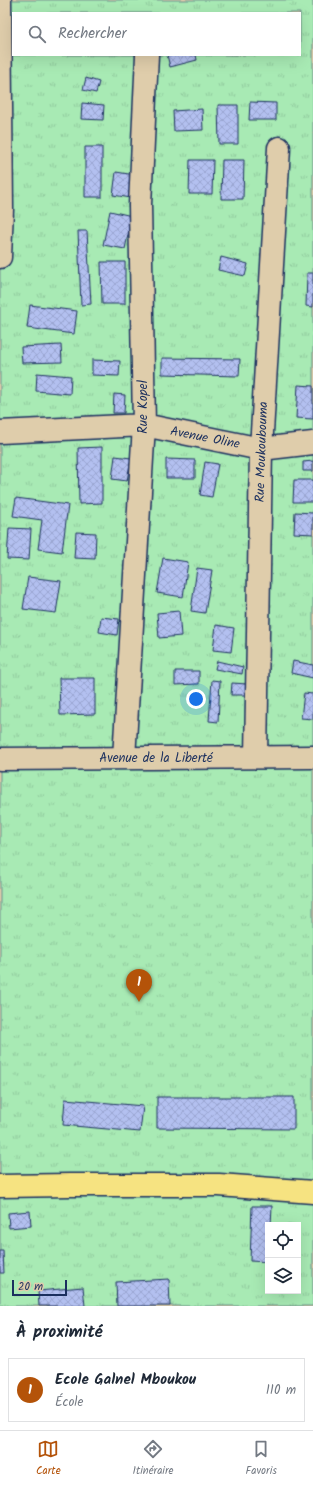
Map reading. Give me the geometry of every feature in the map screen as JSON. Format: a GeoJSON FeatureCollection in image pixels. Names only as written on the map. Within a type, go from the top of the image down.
{"type":"FeatureCollection","features":[{"type":"Feature","properties":{"kind":"main road"},"geometry":{"type":"LineString","coordinates":[[0,1186],[219,1185],[313,1192]]}},
{"type":"Feature","properties":{"kind":"street"},"geometry":{"type":"LineString","coordinates":[[0,0],[2,209],[0,257]]}},
{"type":"Feature","properties":{"kind":"street","name":"Rue Kopel"},"geometry":{"type":"LineString","coordinates":[[124,758],[144,426],[140,205],[147,56]]}},
{"type":"Feature","properties":{"kind":"street","name":"Rue Moukoubouma"},"geometry":{"type":"LineString","coordinates":[[256,757],[261,449],[279,148]]}},
{"type":"Feature","properties":{"kind":"street","name":"Avenue Oline"},"geometry":{"type":"LineString","coordinates":[[0,432],[144,426],[261,449],[313,443]]}},
{"type":"Feature","properties":{"kind":"street","name":"Avenue de la Liberté"},"geometry":{"type":"LineString","coordinates":[[0,759],[313,757]]}},
{"type":"Feature","properties":{"kind":"green space"},"geometry":{"type":"Polygon","coordinates":[[[0,0],[313,0],[313,1306],[0,1306],[0,0]]]}},
{"type":"Feature","properties":{"kind":"building"},"geometry":{"type":"Polygon","coordinates":[[[167,56],[196,56],[197,60],[170,67],[167,56]]]}},
{"type":"Feature","properties":{"kind":"building"},"geometry":{"type":"Polygon","coordinates":[[[86,78],[99,82],[96,93],[83,90],[86,78]]]}},
{"type":"Feature","properties":{"kind":"building"},"geometry":{"type":"Polygon","coordinates":[[[250,102],[276,103],[276,120],[249,120],[250,102]]]}},
{"type":"Feature","properties":{"kind":"building"},"geometry":{"type":"Polygon","coordinates":[[[82,103],[104,105],[103,120],[81,119],[82,103]]]}},
{"type":"Feature","properties":{"kind":"building"},"geometry":{"type":"Polygon","coordinates":[[[218,105],[238,105],[238,144],[219,144],[218,105]]]}},
{"type":"Feature","properties":{"kind":"building"},"geometry":{"type":"Polygon","coordinates":[[[202,109],[203,130],[174,131],[173,111],[202,109]]]}},
{"type":"Feature","properties":{"kind":"building"},"geometry":{"type":"Polygon","coordinates":[[[85,147],[102,147],[102,197],[85,197],[85,147]]]}},
{"type":"Feature","properties":{"kind":"building"},"geometry":{"type":"Polygon","coordinates":[[[190,160],[213,160],[212,194],[189,194],[190,160]]]}},
{"type":"Feature","properties":{"kind":"building"},"geometry":{"type":"Polygon","coordinates":[[[222,160],[244,160],[243,199],[221,199],[222,160]]]}},
{"type":"Feature","properties":{"kind":"building"},"geometry":{"type":"Polygon","coordinates":[[[116,172],[135,175],[131,198],[113,195],[116,172]]]}},
{"type":"Feature","properties":{"kind":"building"},"geometry":{"type":"Polygon","coordinates":[[[110,211],[132,216],[125,249],[103,245],[110,211]]]}},
{"type":"Feature","properties":{"kind":"building"},"geometry":{"type":"Polygon","coordinates":[[[78,231],[87,231],[91,304],[81,305],[78,231]]]}},
{"type":"Feature","properties":{"kind":"building"},"geometry":{"type":"Polygon","coordinates":[[[221,257],[248,264],[245,276],[218,270],[221,257]]]}},
{"type":"Feature","properties":{"kind":"building"},"geometry":{"type":"Polygon","coordinates":[[[101,262],[125,262],[125,304],[102,304],[101,262]]]}},
{"type":"Feature","properties":{"kind":"building"},"geometry":{"type":"Polygon","coordinates":[[[307,273],[313,273],[313,307],[306,306],[307,273]]]}},
{"type":"Feature","properties":{"kind":"building"},"geometry":{"type":"Polygon","coordinates":[[[30,305],[77,311],[74,334],[27,328],[30,305]]]}},
{"type":"Feature","properties":{"kind":"building"},"geometry":{"type":"Polygon","coordinates":[[[61,345],[62,362],[22,363],[21,347],[61,345]]]}},
{"type":"Feature","properties":{"kind":"building"},"geometry":{"type":"Polygon","coordinates":[[[162,358],[240,359],[239,376],[162,374],[162,358]]]}},
{"type":"Feature","properties":{"kind":"building"},"geometry":{"type":"Polygon","coordinates":[[[92,360],[120,361],[119,376],[92,375],[92,360]]]}},
{"type":"Feature","properties":{"kind":"building"},"geometry":{"type":"Polygon","coordinates":[[[37,373],[71,376],[70,394],[36,391],[37,373]]]}},
{"type":"Feature","properties":{"kind":"building"},"geometry":{"type":"Polygon","coordinates":[[[298,385],[313,386],[313,419],[296,418],[298,385]]]}},
{"type":"Feature","properties":{"kind":"building"},"geometry":{"type":"Polygon","coordinates":[[[114,394],[125,395],[124,413],[113,413],[114,394]]]}},
{"type":"Feature","properties":{"kind":"building"},"geometry":{"type":"Polygon","coordinates":[[[102,447],[102,503],[79,504],[78,448],[102,447]]]}},
{"type":"Feature","properties":{"kind":"building"},"geometry":{"type":"Polygon","coordinates":[[[115,456],[131,458],[127,481],[112,479],[115,456]]]}},
{"type":"Feature","properties":{"kind":"building"},"geometry":{"type":"Polygon","coordinates":[[[166,459],[195,460],[195,478],[166,478],[166,459]]]}},
{"type":"Feature","properties":{"kind":"building"},"geometry":{"type":"Polygon","coordinates":[[[313,461],[313,471],[303,471],[303,462],[313,461]]]}},
{"type":"Feature","properties":{"kind":"building"},"geometry":{"type":"Polygon","coordinates":[[[205,462],[218,464],[212,497],[200,495],[205,462]]]}},
{"type":"Feature","properties":{"kind":"building"},"geometry":{"type":"Polygon","coordinates":[[[294,480],[313,480],[313,502],[293,502],[294,480]]]}},
{"type":"Feature","properties":{"kind":"building"},"geometry":{"type":"Polygon","coordinates":[[[16,498],[68,505],[62,552],[38,549],[42,520],[13,516],[16,498]]]}},
{"type":"Feature","properties":{"kind":"building"},"geometry":{"type":"Polygon","coordinates":[[[295,512],[313,513],[313,534],[294,533],[295,512]]]}},
{"type":"Feature","properties":{"kind":"building"},"geometry":{"type":"Polygon","coordinates":[[[9,528],[31,529],[29,560],[7,559],[9,528]]]}},
{"type":"Feature","properties":{"kind":"building"},"geometry":{"type":"Polygon","coordinates":[[[76,532],[96,533],[95,559],[74,558],[76,532]]]}},
{"type":"Feature","properties":{"kind":"building"},"geometry":{"type":"Polygon","coordinates":[[[163,558],[188,562],[183,597],[157,593],[163,558]]]}},
{"type":"Feature","properties":{"kind":"building"},"geometry":{"type":"Polygon","coordinates":[[[197,568],[212,570],[205,613],[191,611],[197,568]]]}},
{"type":"Feature","properties":{"kind":"building"},"geometry":{"type":"Polygon","coordinates":[[[28,577],[61,581],[56,613],[23,609],[28,577]]]}},
{"type":"Feature","properties":{"kind":"building"},"geometry":{"type":"Polygon","coordinates":[[[179,611],[181,636],[159,638],[157,613],[179,611]]]}},
{"type":"Feature","properties":{"kind":"building"},"geometry":{"type":"Polygon","coordinates":[[[101,617],[119,619],[117,635],[99,632],[101,617]]]}},
{"type":"Feature","properties":{"kind":"building"},"geometry":{"type":"Polygon","coordinates":[[[216,625],[234,628],[231,652],[213,650],[216,625]]]}},
{"type":"Feature","properties":{"kind":"building"},"geometry":{"type":"Polygon","coordinates":[[[217,661],[243,667],[242,674],[215,669],[217,661]]]}},
{"type":"Feature","properties":{"kind":"building"},"geometry":{"type":"Polygon","coordinates":[[[293,661],[313,665],[313,678],[291,673],[293,661]]]}},
{"type":"Feature","properties":{"kind":"building"},"geometry":{"type":"Polygon","coordinates":[[[175,671],[199,671],[199,684],[175,685],[175,671]]]}},
{"type":"Feature","properties":{"kind":"building"},"geometry":{"type":"Polygon","coordinates":[[[59,678],[95,678],[95,714],[60,715],[59,678]]]}},
{"type":"Feature","properties":{"kind":"building"},"geometry":{"type":"Polygon","coordinates":[[[212,680],[220,681],[218,722],[209,721],[212,680]]]}},
{"type":"Feature","properties":{"kind":"building"},"geometry":{"type":"Polygon","coordinates":[[[232,683],[247,684],[246,695],[231,695],[232,683]]]}},
{"type":"Feature","properties":{"kind":"building"},"geometry":{"type":"Polygon","coordinates":[[[304,693],[313,694],[313,719],[301,718],[304,693]]]}},
{"type":"Feature","properties":{"kind":"building"},"geometry":{"type":"Polygon","coordinates":[[[157,1097],[294,1097],[294,1129],[157,1128],[157,1097]]]}},
{"type":"Feature","properties":{"kind":"building"},"geometry":{"type":"Polygon","coordinates":[[[65,1099],[143,1106],[140,1132],[63,1125],[65,1099]]]}},
{"type":"Feature","properties":{"kind":"building"},"geometry":{"type":"Polygon","coordinates":[[[252,1206],[272,1206],[271,1222],[265,1222],[265,1262],[250,1261],[252,1206]]]}},
{"type":"Feature","properties":{"kind":"building"},"geometry":{"type":"Polygon","coordinates":[[[30,1211],[31,1226],[9,1228],[8,1213],[30,1211]]]}},
{"type":"Feature","properties":{"kind":"building"},"geometry":{"type":"Polygon","coordinates":[[[0,1251],[3,1251],[4,1273],[0,1273],[0,1251]]]}},
{"type":"Feature","properties":{"kind":"building"},"geometry":{"type":"Polygon","coordinates":[[[169,1279],[170,1306],[117,1306],[116,1282],[169,1279]]]}},
{"type":"Feature","properties":{"kind":"building"},"geometry":{"type":"Polygon","coordinates":[[[83,1287],[85,1306],[39,1306],[38,1291],[83,1287]]]}},
{"type":"Feature","properties":{"kind":"place","name":"Ecole Galnel Mboukou"},"geometry":{"type":"Point","coordinates":[139,1002]}}]}
